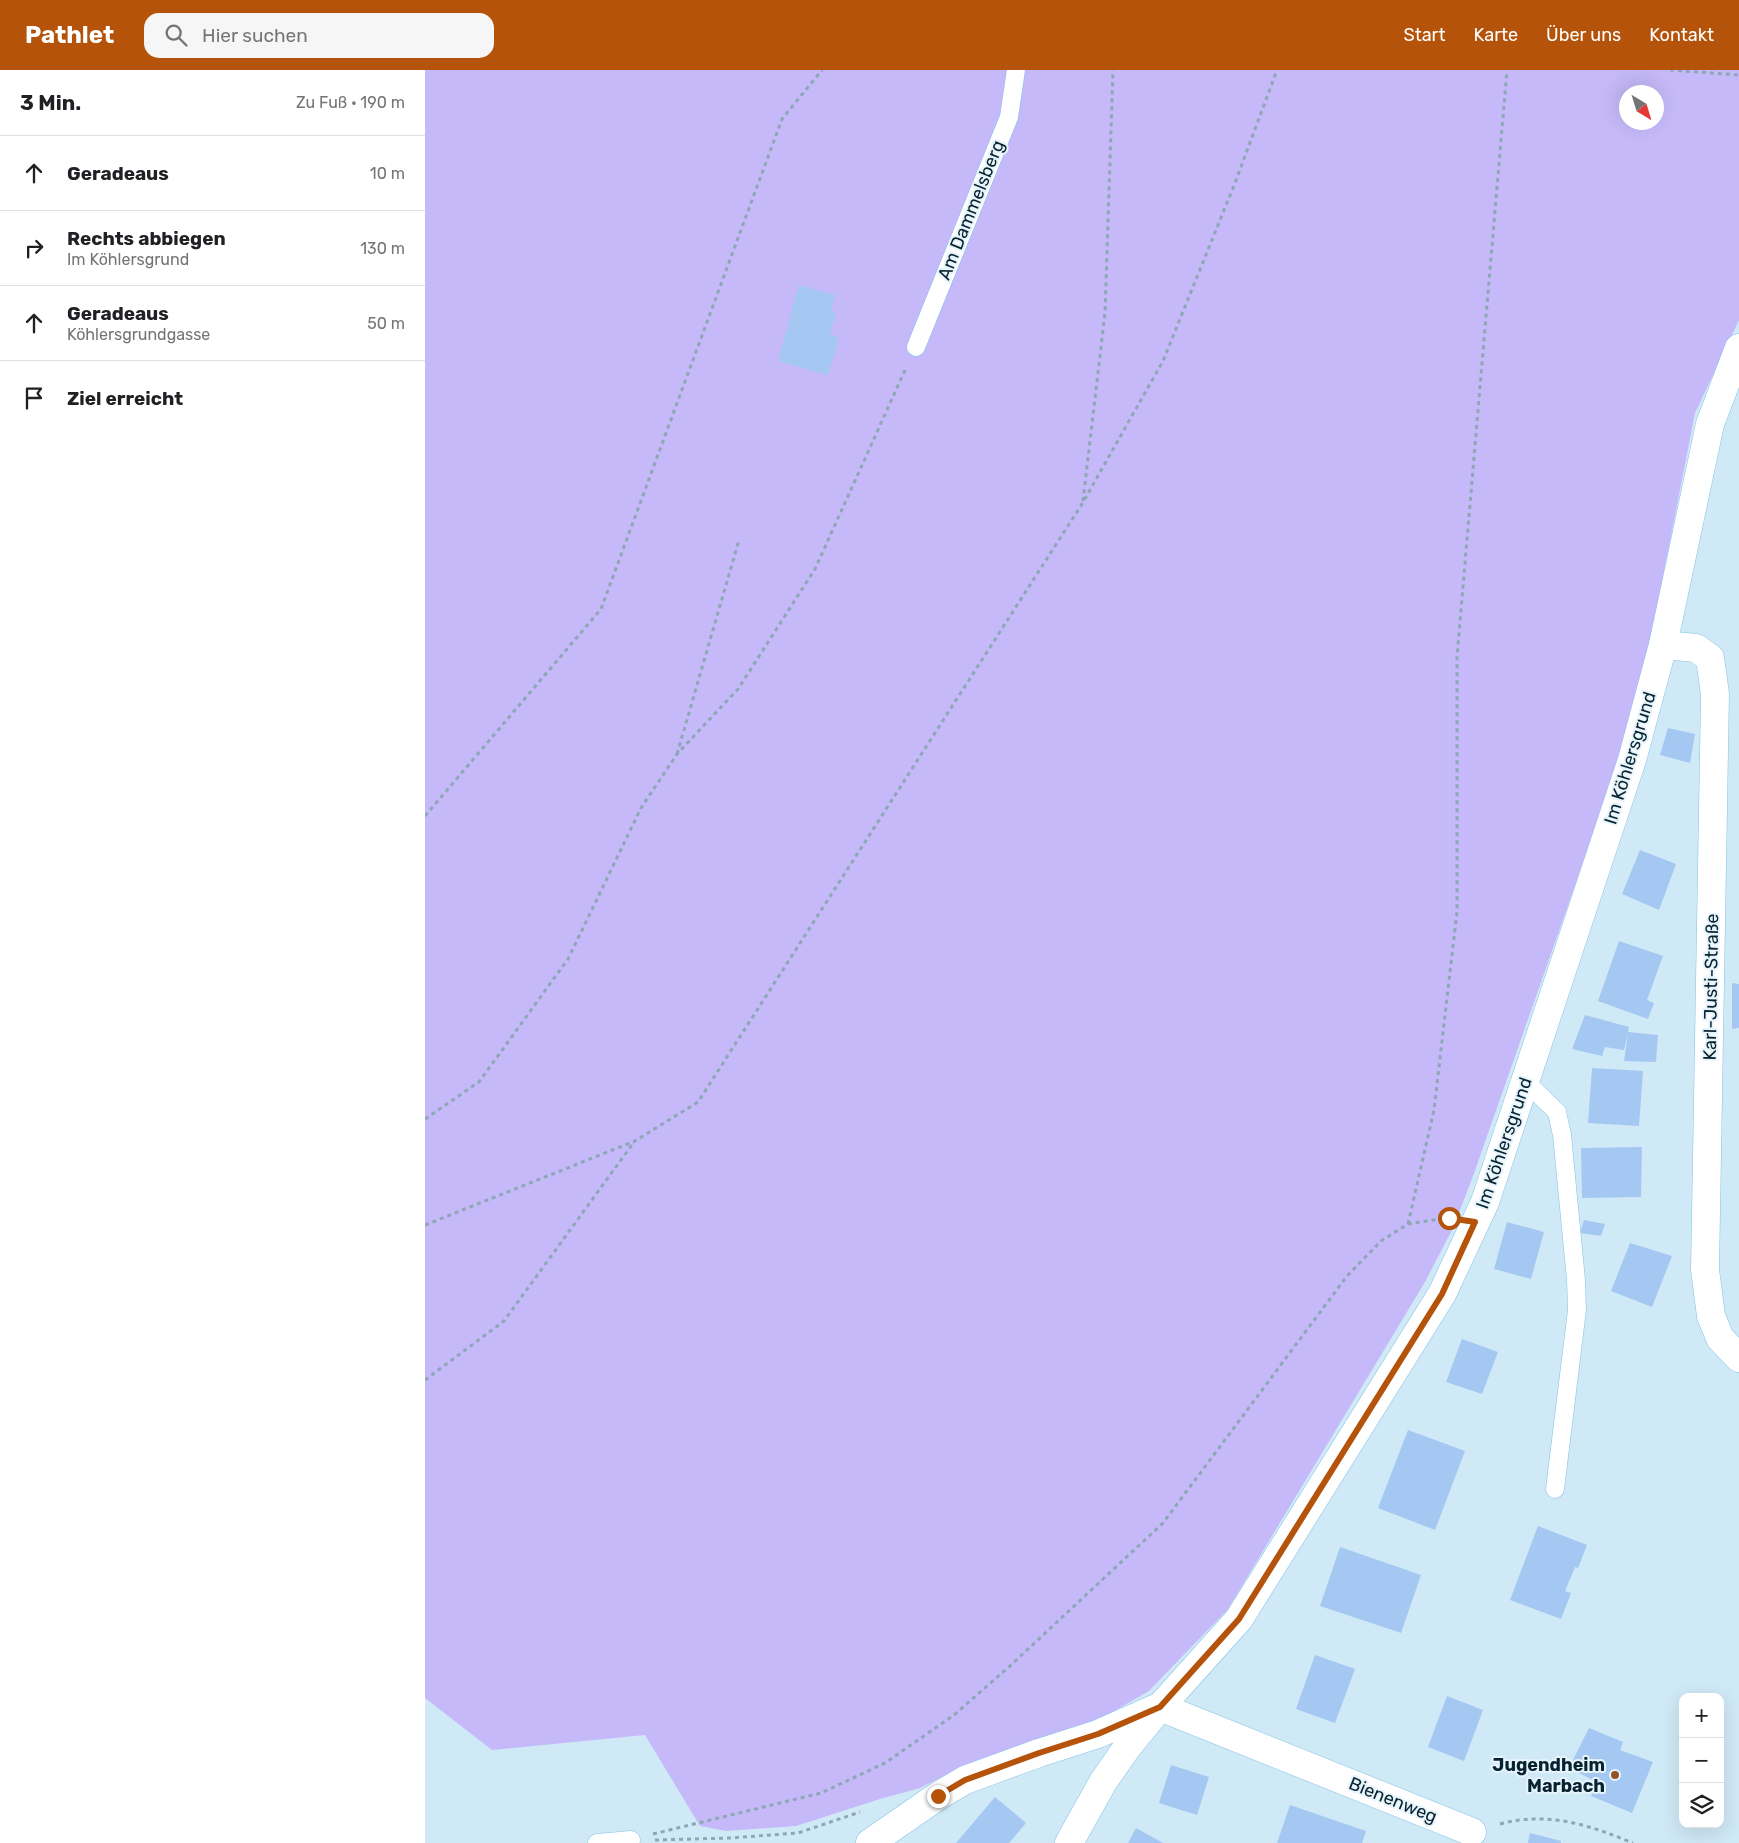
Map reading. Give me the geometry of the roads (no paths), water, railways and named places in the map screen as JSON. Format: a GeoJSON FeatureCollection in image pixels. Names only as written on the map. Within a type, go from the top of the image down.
{"type":"FeatureCollection","features":[{"type":"Feature","properties":{"kind":"street","name":"Im Köhlersgrund"},"geometry":{"type":"LineString","coordinates":[[1069,1843],[1103,1782],[1129,1746],[1160,1707],[1239,1619],[1442,1294],[1485,1202],[1632,760],[1663,645],[1710,424],[1739,348]]}},
{"type":"Feature","properties":{"kind":"street","name":"Karl-Justi-Straße"},"geometry":{"type":"LineString","coordinates":[[1663,645],[1695,648],[1710,658],[1715,694],[1705,1270],[1711,1316],[1719,1338],[1739,1358]]}},
{"type":"Feature","properties":{"kind":"street","name":"Bienenweg"},"geometry":{"type":"LineString","coordinates":[[1160,1707],[1472,1832]]}},
{"type":"Feature","properties":{"kind":"street"},"geometry":{"type":"LineString","coordinates":[[870,1843],[938,1796],[965,1780],[1098,1734],[1160,1707]]}},
{"type":"Feature","properties":{"kind":"lane","name":"Am Dammelsberg"},"geometry":{"type":"LineString","coordinates":[[916,347],[1009,117],[1016,70]]}},
{"type":"Feature","properties":{"kind":"lane"},"geometry":{"type":"LineString","coordinates":[[1525,1081],[1557,1112],[1562,1136],[1576,1280],[1577,1310],[1555,1489]]}},
{"type":"Feature","properties":{"kind":"lane"},"geometry":{"type":"LineString","coordinates":[[597,1843],[631,1840]]}},
{"type":"Feature","properties":{"kind":"place","name":"Jugendheim Marbach"},"geometry":{"type":"Point","coordinates":[1615,1775]}}]}
